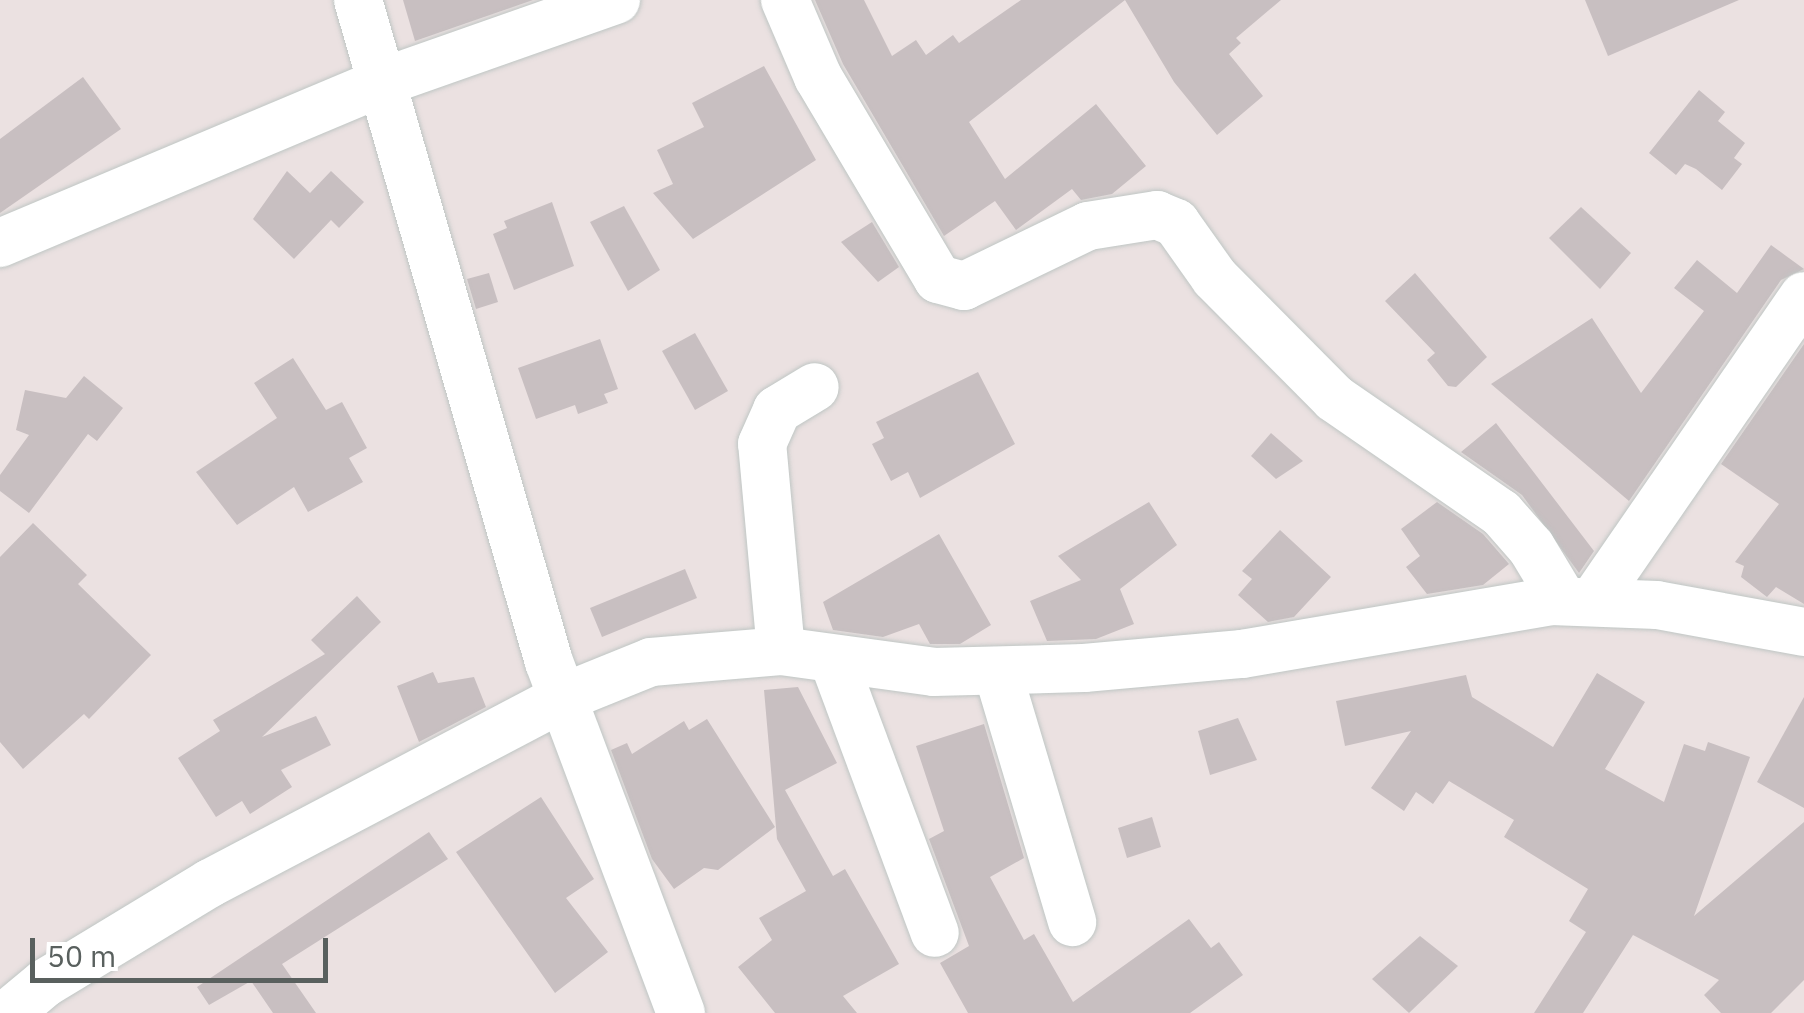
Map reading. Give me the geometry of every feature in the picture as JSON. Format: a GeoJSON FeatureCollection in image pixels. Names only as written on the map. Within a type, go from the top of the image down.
{"type":"FeatureCollection","features":[{"type":"Feature","properties":{"kind":"street"},"geometry":{"type":"LineString","coordinates":[[358,0],[562,698],[681,1013]]}},
{"type":"Feature","properties":{"kind":"street"},"geometry":{"type":"LineString","coordinates":[[0,243],[383,82],[616,0]]}},
{"type":"Feature","properties":{"kind":"street"},"geometry":{"type":"LineString","coordinates":[[785,0],[818,78],[938,279],[964,286],[1088,226],[1156,215],[1176,223],[1215,278],[1320,386],[1366,425],[1469,485],[1502,513],[1578,600]]}},
{"type":"Feature","properties":{"kind":"street"},"geometry":{"type":"LineString","coordinates":[[1578,600],[1804,296]]}},
{"type":"Feature","properties":{"kind":"street"},"geometry":{"type":"LineString","coordinates":[[781,651],[762,444],[777,410],[814,386]]}},
{"type":"Feature","properties":{"kind":"street"},"geometry":{"type":"LineString","coordinates":[[9,1013],[44,984],[180,901],[562,698],[650,662],[781,651],[834,662],[998,673],[1242,654],[1578,600],[1804,632]]}},
{"type":"Feature","properties":{"kind":"street"},"geometry":{"type":"LineString","coordinates":[[834,662],[935,933]]}},
{"type":"Feature","properties":{"kind":"street"},"geometry":{"type":"LineString","coordinates":[[998,673],[1072,922]]}},
{"type":"Feature","properties":{"kind":"building"},"geometry":{"type":"Polygon","coordinates":[[[403,0],[533,0],[415,41],[403,0]]]}},
{"type":"Feature","properties":{"kind":"building"},"geometry":{"type":"Polygon","coordinates":[[[815,0],[864,0],[892,56],[916,40],[926,55],[953,35],[959,43],[1021,0],[1125,0],[969,122],[1005,179],[1096,104],[1146,166],[1112,194],[1081,200],[1072,189],[1016,230],[995,201],[944,236],[843,64],[815,0]]]}},
{"type":"Feature","properties":{"kind":"building"},"geometry":{"type":"Polygon","coordinates":[[[1125,0],[1281,0],[1236,38],[1241,43],[1229,54],[1263,96],[1217,135],[1174,82],[1125,0]]]}},
{"type":"Feature","properties":{"kind":"building"},"geometry":{"type":"Polygon","coordinates":[[[1585,0],[1739,0],[1608,56],[1585,0]]]}},
{"type":"Feature","properties":{"kind":"building"},"geometry":{"type":"Polygon","coordinates":[[[764,66],[816,160],[693,239],[653,193],[673,184],[657,150],[704,127],[692,103],[764,66]]]}},
{"type":"Feature","properties":{"kind":"building"},"geometry":{"type":"Polygon","coordinates":[[[83,77],[121,129],[0,213],[0,139],[83,77]]]}},
{"type":"Feature","properties":{"kind":"building"},"geometry":{"type":"Polygon","coordinates":[[[1699,90],[1725,112],[1718,121],[1745,143],[1734,158],[1742,164],[1722,190],[1685,164],[1676,175],[1649,153],[1699,90]]]}},
{"type":"Feature","properties":{"kind":"building"},"geometry":{"type":"Polygon","coordinates":[[[287,171],[310,193],[331,171],[364,202],[339,228],[331,220],[294,259],[253,219],[287,171]]]}},
{"type":"Feature","properties":{"kind":"building"},"geometry":{"type":"Polygon","coordinates":[[[552,202],[574,266],[514,290],[493,234],[507,228],[504,221],[552,202]]]}},
{"type":"Feature","properties":{"kind":"building"},"geometry":{"type":"Polygon","coordinates":[[[624,206],[660,270],[628,291],[590,222],[624,206]]]}},
{"type":"Feature","properties":{"kind":"building"},"geometry":{"type":"Polygon","coordinates":[[[1581,207],[1631,253],[1600,289],[1549,238],[1581,207]]]}},
{"type":"Feature","properties":{"kind":"building"},"geometry":{"type":"Polygon","coordinates":[[[872,222],[899,267],[878,282],[841,242],[872,222]]]}},
{"type":"Feature","properties":{"kind":"building"},"geometry":{"type":"Polygon","coordinates":[[[1771,245],[1804,269],[1781,280],[1629,501],[1491,384],[1592,318],[1641,393],[1704,311],[1674,288],[1697,260],[1737,293],[1771,245]]]}},
{"type":"Feature","properties":{"kind":"building"},"geometry":{"type":"Polygon","coordinates":[[[489,273],[498,302],[476,309],[467,279],[489,273]]]}},
{"type":"Feature","properties":{"kind":"building"},"geometry":{"type":"Polygon","coordinates":[[[1415,273],[1487,357],[1456,387],[1448,386],[1427,360],[1435,353],[1385,301],[1415,273]]]}},
{"type":"Feature","properties":{"kind":"building"},"geometry":{"type":"Polygon","coordinates":[[[695,333],[728,391],[695,410],[662,351],[695,333]]]}},
{"type":"Feature","properties":{"kind":"building"},"geometry":{"type":"Polygon","coordinates":[[[600,339],[618,389],[604,394],[608,403],[578,414],[575,405],[536,419],[518,368],[600,339]]]}},
{"type":"Feature","properties":{"kind":"building"},"geometry":{"type":"Polygon","coordinates":[[[1804,344],[1804,604],[1776,587],[1767,597],[1741,577],[1744,566],[1735,562],[1779,504],[1721,464],[1804,344]]]}},
{"type":"Feature","properties":{"kind":"building"},"geometry":{"type":"Polygon","coordinates":[[[293,358],[326,410],[342,402],[367,448],[349,458],[363,482],[308,512],[294,487],[237,525],[196,472],[277,418],[254,383],[293,358]]]}},
{"type":"Feature","properties":{"kind":"building"},"geometry":{"type":"Polygon","coordinates":[[[978,372],[1015,444],[920,498],[908,472],[891,481],[872,444],[884,438],[876,422],[978,372]]]}},
{"type":"Feature","properties":{"kind":"building"},"geometry":{"type":"Polygon","coordinates":[[[84,376],[123,408],[97,441],[88,434],[29,513],[0,491],[0,475],[29,435],[16,430],[25,390],[66,398],[84,376]]]}},
{"type":"Feature","properties":{"kind":"building"},"geometry":{"type":"Polygon","coordinates":[[[1496,423],[1594,551],[1579,573],[1522,495],[1461,452],[1496,423]]]}},
{"type":"Feature","properties":{"kind":"building"},"geometry":{"type":"Polygon","coordinates":[[[1271,433],[1303,461],[1276,479],[1251,456],[1271,433]]]}},
{"type":"Feature","properties":{"kind":"building"},"geometry":{"type":"Polygon","coordinates":[[[1149,502],[1177,545],[1120,589],[1134,624],[1096,639],[1047,641],[1030,601],[1081,580],[1058,556],[1149,502]]]}},
{"type":"Feature","properties":{"kind":"building"},"geometry":{"type":"Polygon","coordinates":[[[1437,502],[1483,534],[1509,564],[1483,585],[1427,594],[1406,567],[1420,556],[1401,529],[1437,502]]]}},
{"type":"Feature","properties":{"kind":"building"},"geometry":{"type":"Polygon","coordinates":[[[33,523],[87,575],[78,584],[151,655],[89,719],[84,714],[23,769],[0,742],[0,557],[33,523]]]}},
{"type":"Feature","properties":{"kind":"building"},"geometry":{"type":"Polygon","coordinates":[[[1280,530],[1331,577],[1294,617],[1268,622],[1238,595],[1252,579],[1242,571],[1280,530]]]}},
{"type":"Feature","properties":{"kind":"building"},"geometry":{"type":"Polygon","coordinates":[[[939,534],[991,625],[960,644],[930,644],[919,624],[883,637],[833,630],[823,602],[939,534]]]}},
{"type":"Feature","properties":{"kind":"building"},"geometry":{"type":"Polygon","coordinates":[[[685,569],[697,598],[602,637],[590,608],[685,569]]]}},
{"type":"Feature","properties":{"kind":"building"},"geometry":{"type":"Polygon","coordinates":[[[357,596],[381,622],[262,737],[316,716],[331,745],[281,770],[292,787],[250,814],[242,801],[216,817],[178,758],[220,731],[213,720],[325,654],[311,640],[357,596]]]}},
{"type":"Feature","properties":{"kind":"building"},"geometry":{"type":"Polygon","coordinates":[[[433,672],[438,683],[474,677],[486,707],[419,742],[397,686],[433,672]]]}},
{"type":"Feature","properties":{"kind":"building"},"geometry":{"type":"Polygon","coordinates":[[[1597,673],[1645,702],[1605,769],[1664,802],[1684,744],[1705,751],[1708,742],[1750,757],[1694,916],[1804,822],[1804,980],[1771,1013],[1721,1013],[1704,995],[1719,980],[1633,935],[1583,1013],[1534,1013],[1586,932],[1569,921],[1588,889],[1504,837],[1514,820],[1449,781],[1433,804],[1416,792],[1404,811],[1371,788],[1411,731],[1345,746],[1336,701],[1466,675],[1472,697],[1553,747],[1597,673]]]}},
{"type":"Feature","properties":{"kind":"building"},"geometry":{"type":"Polygon","coordinates":[[[798,687],[837,763],[785,790],[833,876],[845,869],[899,964],[843,996],[857,1013],[775,1013],[738,967],[772,940],[759,918],[806,891],[777,839],[764,690],[798,687]]]}},
{"type":"Feature","properties":{"kind":"building"},"geometry":{"type":"Polygon","coordinates":[[[1804,697],[1804,808],[1757,782],[1804,697]]]}},
{"type":"Feature","properties":{"kind":"building"},"geometry":{"type":"Polygon","coordinates":[[[1238,718],[1257,760],[1210,775],[1198,731],[1238,718]]]}},
{"type":"Feature","properties":{"kind":"building"},"geometry":{"type":"Polygon","coordinates":[[[707,719],[775,827],[718,870],[704,868],[674,889],[652,859],[611,750],[627,743],[632,754],[684,721],[689,730],[707,719]]]}},
{"type":"Feature","properties":{"kind":"building"},"geometry":{"type":"Polygon","coordinates":[[[984,724],[1024,858],[990,877],[1024,940],[1034,934],[1073,1002],[1189,919],[1211,948],[1219,942],[1243,975],[1190,1013],[968,1013],[940,963],[969,946],[929,839],[944,831],[916,746],[984,724]]]}},
{"type":"Feature","properties":{"kind":"building"},"geometry":{"type":"Polygon","coordinates":[[[541,797],[594,879],[566,898],[608,952],[555,993],[456,852],[541,797]]]}},
{"type":"Feature","properties":{"kind":"building"},"geometry":{"type":"Polygon","coordinates":[[[1152,817],[1161,847],[1127,858],[1118,828],[1152,817]]]}},
{"type":"Feature","properties":{"kind":"building"},"geometry":{"type":"Polygon","coordinates":[[[429,832],[448,859],[282,964],[316,1013],[273,1013],[251,981],[209,1005],[197,987],[429,832]]]}},
{"type":"Feature","properties":{"kind":"building"},"geometry":{"type":"Polygon","coordinates":[[[1420,936],[1458,966],[1409,1013],[1372,979],[1420,936]]]}}]}
